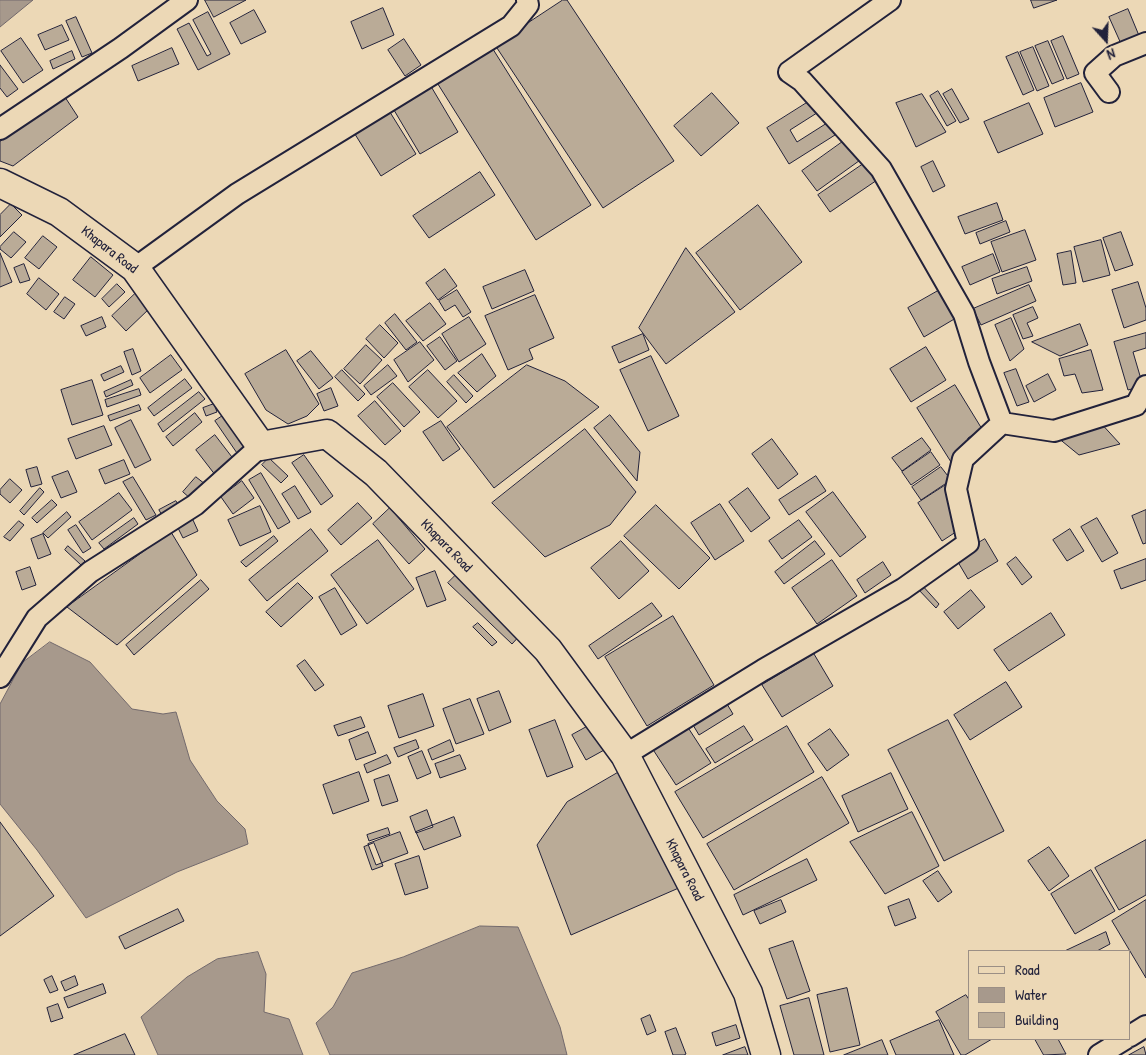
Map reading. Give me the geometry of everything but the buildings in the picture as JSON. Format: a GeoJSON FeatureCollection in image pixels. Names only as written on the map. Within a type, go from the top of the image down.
{"type":"FeatureCollection","features":[{"type":"Feature","properties":{"kind":"street"},"geometry":{"type":"LineString","coordinates":[[0,129],[121,48],[187,0]]}},
{"type":"Feature","properties":{"kind":"street"},"geometry":{"type":"LineString","coordinates":[[135,268],[237,194],[511,26],[528,5],[527,0]]}},
{"type":"Feature","properties":{"kind":"street"},"geometry":{"type":"LineString","coordinates":[[890,0],[789,72],[802,81],[881,169],[964,314],[979,362],[1002,423]]}},
{"type":"Feature","properties":{"kind":"street"},"geometry":{"type":"LineString","coordinates":[[1110,92],[1095,73],[1114,56],[1146,43]]}},
{"type":"Feature","properties":{"kind":"street","name":"Khapara Road"},"geometry":{"type":"LineString","coordinates":[[0,183],[59,212],[135,268],[261,446],[327,434],[376,473],[548,650],[624,755],[748,993],[766,1055]]}},
{"type":"Feature","properties":{"kind":"street"},"geometry":{"type":"LineString","coordinates":[[1002,423],[1054,431],[1136,405],[1146,386]]}},
{"type":"Feature","properties":{"kind":"street"},"geometry":{"type":"LineString","coordinates":[[624,755],[763,670],[904,589],[968,543],[956,489],[963,459],[1002,423]]}},
{"type":"Feature","properties":{"kind":"street"},"geometry":{"type":"LineString","coordinates":[[0,677],[37,618],[90,572],[195,506],[261,446]]}},
{"type":"Feature","properties":{"kind":"street"},"geometry":{"type":"LineString","coordinates":[[1131,1035],[1146,1026]]}},
{"type":"Feature","properties":{"kind":"street"},"geometry":{"type":"LineString","coordinates":[[1099,1055],[1124,1040]]}},
{"type":"Feature","properties":{"kind":"water"},"geometry":{"type":"Polygon","coordinates":[[[0,0],[33,0],[0,27],[0,0]]]}},
{"type":"Feature","properties":{"kind":"water"},"geometry":{"type":"Polygon","coordinates":[[[50,642],[90,662],[132,709],[163,714],[176,712],[190,760],[217,801],[245,829],[248,844],[177,872],[86,918],[37,850],[0,804],[0,704],[22,663],[50,642]]]}},
{"type":"Feature","properties":{"kind":"water"},"geometry":{"type":"Polygon","coordinates":[[[480,926],[518,927],[560,1027],[567,1055],[330,1055],[316,1023],[333,1007],[352,973],[403,957],[480,926]]]}},
{"type":"Feature","properties":{"kind":"water"},"geometry":{"type":"Polygon","coordinates":[[[258,952],[266,974],[264,1012],[289,1019],[303,1055],[158,1055],[141,1017],[187,977],[217,959],[258,952]]]}}]}
